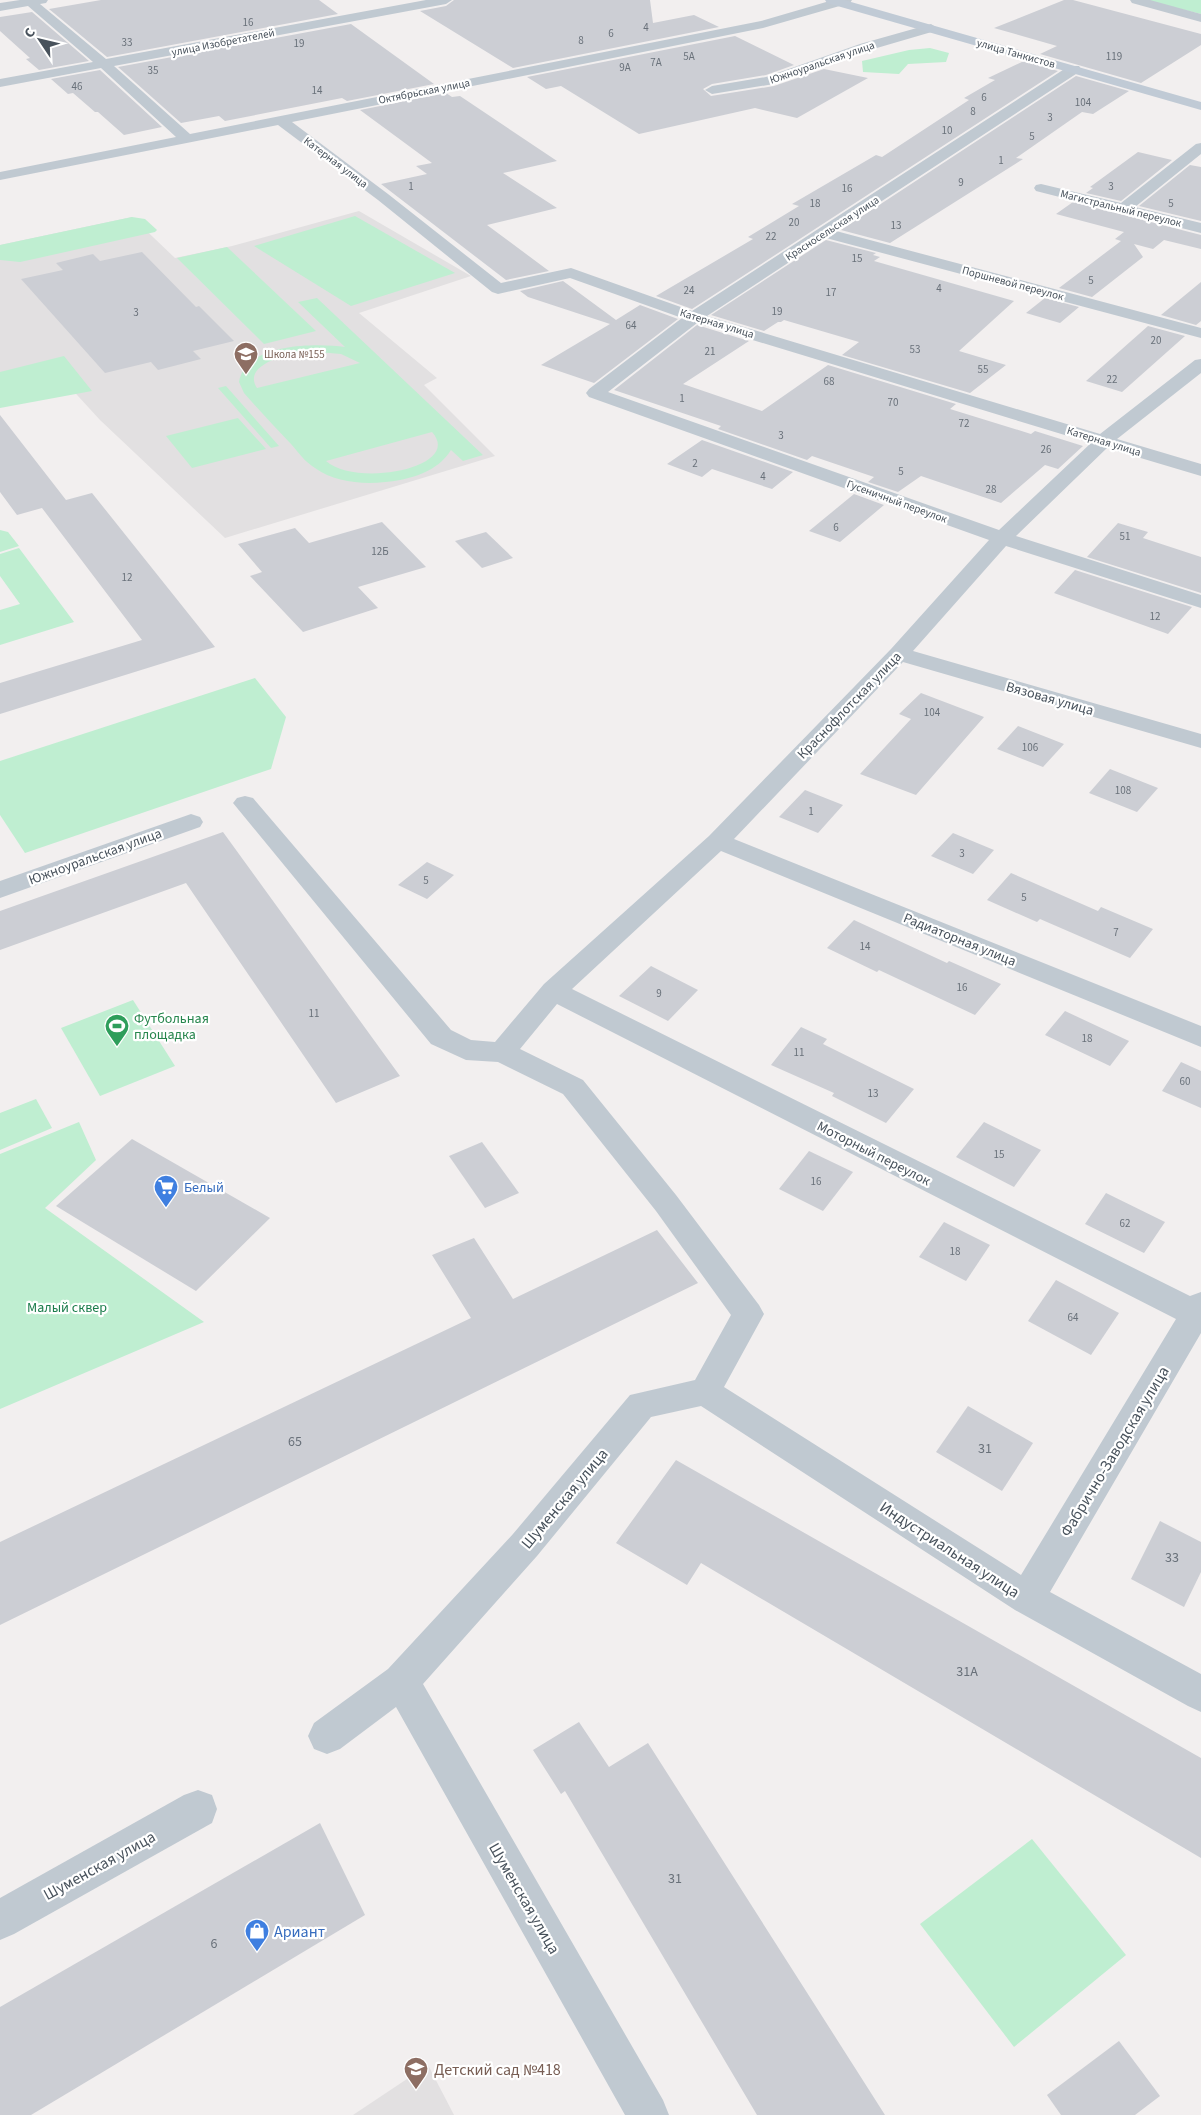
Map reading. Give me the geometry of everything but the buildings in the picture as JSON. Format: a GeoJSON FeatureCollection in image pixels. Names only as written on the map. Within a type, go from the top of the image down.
{"type":"FeatureCollection","features":[{"type":"Feature","properties":{"kind":"street","name":"улица Изобретателей"},"geometry":{"type":"LineString","coordinates":[[0,83],[446,0]]}},
{"type":"Feature","properties":{"kind":"street"},"geometry":{"type":"LineString","coordinates":[[1136,0],[1201,18]]}},
{"type":"Feature","properties":{"kind":"street"},"geometry":{"type":"LineString","coordinates":[[0,7],[33,1],[186,138]]}},
{"type":"Feature","properties":{"kind":"street","name":"улица Танкистов"},"geometry":{"type":"LineString","coordinates":[[839,1],[1201,106]]}},
{"type":"Feature","properties":{"kind":"street","name":"Октябрьская улица"},"geometry":{"type":"LineString","coordinates":[[0,176],[763,24],[839,1]]}},
{"type":"Feature","properties":{"kind":"street","name":"Южноуральская улица"},"geometry":{"type":"LineString","coordinates":[[712,90],[769,81],[865,47],[931,28]]}},
{"type":"Feature","properties":{"kind":"street","name":"Красносельская улица"},"geometry":{"type":"LineString","coordinates":[[595,393],[694,317],[1074,69]]}},
{"type":"Feature","properties":{"kind":"street","name":"Катерная улица"},"geometry":{"type":"LineString","coordinates":[[279,120],[383,196],[498,289],[570,273],[694,317],[1201,470]]}},
{"type":"Feature","properties":{"kind":"street"},"geometry":{"type":"LineString","coordinates":[[1123,209],[1201,147]]}},
{"type":"Feature","properties":{"kind":"street","name":"Магистральный переулок"},"geometry":{"type":"LineString","coordinates":[[1041,188],[1201,228]]}},
{"type":"Feature","properties":{"kind":"street","name":"Поршневой переулок"},"geometry":{"type":"LineString","coordinates":[[825,233],[1201,333]]}},
{"type":"Feature","properties":{"kind":"street","name":"Краснофлотская улица"},"geometry":{"type":"LineString","coordinates":[[502,1052],[553,991],[718,841],[899,654],[1002,538],[1104,440],[1201,364]]}},
{"type":"Feature","properties":{"kind":"street","name":"Гусеничный переулок"},"geometry":{"type":"LineString","coordinates":[[595,393],[1002,538],[1201,602]]}},
{"type":"Feature","properties":{"kind":"street","name":"Вязовая улица"},"geometry":{"type":"LineString","coordinates":[[899,654],[1201,741]]}},
{"type":"Feature","properties":{"kind":"street"},"geometry":{"type":"LineString","coordinates":[[245,803],[441,1037],[466,1050],[502,1052],[573,1087],[666,1203],[748,1314],[705,1392]]}},
{"type":"Feature","properties":{"kind":"street","name":"Южноуральская улица"},"geometry":{"type":"LineString","coordinates":[[0,890],[191,822]]}},
{"type":"Feature","properties":{"kind":"street","name":"Радиаторная улица"},"geometry":{"type":"LineString","coordinates":[[718,841],[1201,1037]]}},
{"type":"Feature","properties":{"kind":"street","name":"Моторный переулок"},"geometry":{"type":"LineString","coordinates":[[553,991],[1198,1310]]}},
{"type":"Feature","properties":{"kind":"street","name":"Фабрично-Заводская улица"},"geometry":{"type":"LineString","coordinates":[[1027,1598],[1198,1310]]}},
{"type":"Feature","properties":{"kind":"street","name":"Индустриальная улица"},"geometry":{"type":"LineString","coordinates":[[705,1392],[1027,1598],[1201,1694]]}},
{"type":"Feature","properties":{"kind":"street","name":"Шуменская улица"},"geometry":{"type":"LineString","coordinates":[[327,1736],[401,1681],[526,1545],[641,1405],[705,1392]]}},
{"type":"Feature","properties":{"kind":"street","name":"Шуменская улица"},"geometry":{"type":"LineString","coordinates":[[401,1681],[648,2115]]}},
{"type":"Feature","properties":{"kind":"street","name":"Шуменская улица"},"geometry":{"type":"LineString","coordinates":[[0,1920],[198,1809]]}},
{"type":"Feature","properties":{"kind":"shaded area","name":"Школа №155"},"geometry":{"type":"Polygon","coordinates":[[[359,211],[471,276],[359,313],[437,378],[424,385],[495,456],[225,538],[100,420],[56,372],[0,385],[0,245],[132,217],[175,258],[232,246],[359,211]]]}},
{"type":"Feature","properties":{"kind":"shaded area","name":"Детский сад №418"},"geometry":{"type":"Polygon","coordinates":[[[428,2065],[454,2115],[353,2115],[428,2065]]]}},
{"type":"Feature","properties":{"kind":"green space"},"geometry":{"type":"Polygon","coordinates":[[[1144,0],[1201,0],[1201,14],[1144,0]]]}},
{"type":"Feature","properties":{"kind":"green space"},"geometry":{"type":"Polygon","coordinates":[[[930,48],[949,53],[946,62],[908,64],[899,74],[863,72],[862,61],[909,50],[930,48]]]}},
{"type":"Feature","properties":{"kind":"green space"},"geometry":{"type":"Polygon","coordinates":[[[355,216],[455,273],[351,306],[254,246],[355,216]]]}},
{"type":"Feature","properties":{"kind":"green space"},"geometry":{"type":"Polygon","coordinates":[[[132,217],[145,219],[157,230],[20,262],[0,260],[0,245],[132,217]]]}},
{"type":"Feature","properties":{"kind":"green space"},"geometry":{"type":"Polygon","coordinates":[[[227,247],[316,331],[264,344],[177,258],[227,247]]]}},
{"type":"Feature","properties":{"kind":"green space"},"geometry":{"type":"Polygon","coordinates":[[[317,298],[483,455],[463,461],[451,450],[441,462],[429,470],[400,480],[379,483],[345,481],[334,478],[324,474],[308,463],[244,393],[239,382],[244,369],[254,360],[283,348],[317,345],[345,347],[298,302],[317,298]],[[306,351],[280,357],[262,366],[256,372],[254,380],[257,388],[360,363],[341,354],[306,351]],[[432,432],[326,461],[340,469],[360,473],[402,470],[420,464],[433,456],[438,445],[432,432]]]}},
{"type":"Feature","properties":{"kind":"green space"},"geometry":{"type":"Polygon","coordinates":[[[64,356],[92,391],[0,408],[0,372],[64,356]]]}},
{"type":"Feature","properties":{"kind":"green space"},"geometry":{"type":"Polygon","coordinates":[[[226,386],[279,446],[271,448],[218,388],[226,386]]]}},
{"type":"Feature","properties":{"kind":"green space"},"geometry":{"type":"Polygon","coordinates":[[[238,418],[266,449],[192,468],[166,436],[238,418]]]}},
{"type":"Feature","properties":{"kind":"green space"},"geometry":{"type":"Polygon","coordinates":[[[0,530],[8,532],[19,546],[0,552],[0,530]]]}},
{"type":"Feature","properties":{"kind":"green space"},"geometry":{"type":"Polygon","coordinates":[[[19,548],[74,622],[0,645],[0,610],[20,604],[0,576],[0,554],[19,548]]]}},
{"type":"Feature","properties":{"kind":"green space"},"geometry":{"type":"Polygon","coordinates":[[[255,678],[286,717],[271,769],[25,853],[0,815],[0,761],[255,678]]]}},
{"type":"Feature","properties":{"kind":"green space","name":"Футбольная площадка"},"geometry":{"type":"Polygon","coordinates":[[[133,1000],[175,1066],[100,1096],[61,1028],[133,1000]]]}},
{"type":"Feature","properties":{"kind":"green space"},"geometry":{"type":"Polygon","coordinates":[[[36,1099],[52,1128],[0,1150],[0,1113],[36,1099]]]}},
{"type":"Feature","properties":{"kind":"green space","name":"Малый сквер"},"geometry":{"type":"Polygon","coordinates":[[[79,1122],[96,1160],[45,1208],[204,1322],[0,1409],[0,1154],[79,1122]]]}},
{"type":"Feature","properties":{"kind":"green space"},"geometry":{"type":"Polygon","coordinates":[[[1032,1839],[1126,1955],[1014,2047],[920,1924],[1032,1839]]]}},
{"type":"Feature","properties":{"kind":"place","name":"Школа №155"},"geometry":{"type":"Point","coordinates":[246,375]}},
{"type":"Feature","properties":{"kind":"place","name":"Футбольная площадка"},"geometry":{"type":"Point","coordinates":[117,1047]}},
{"type":"Feature","properties":{"kind":"place","name":"Белый"},"geometry":{"type":"Point","coordinates":[166,1208]}},
{"type":"Feature","properties":{"kind":"place","name":"Ариант"},"geometry":{"type":"Point","coordinates":[257,1952]}},
{"type":"Feature","properties":{"kind":"place","name":"Детский сад №418"},"geometry":{"type":"Point","coordinates":[416,2090]}}]}
